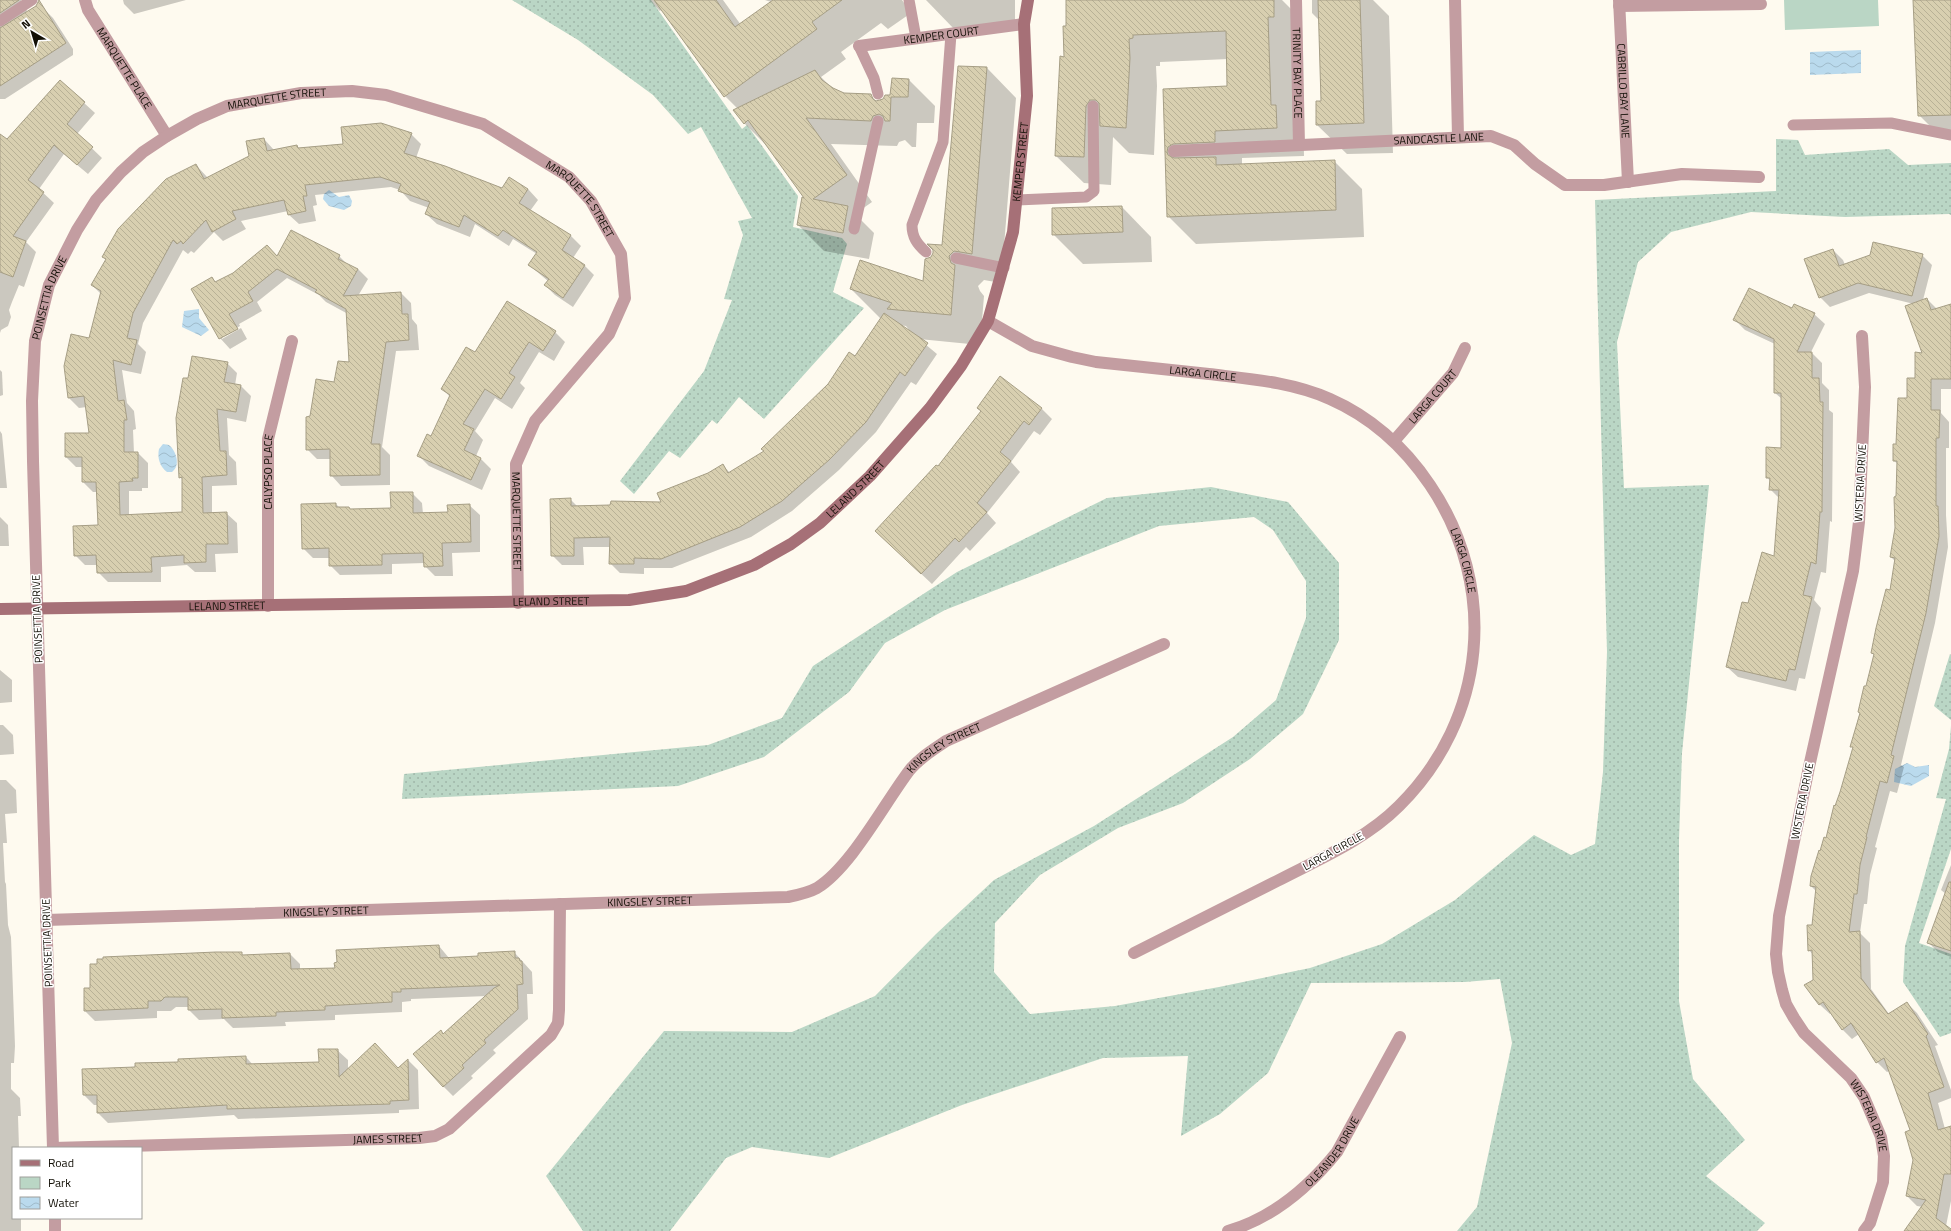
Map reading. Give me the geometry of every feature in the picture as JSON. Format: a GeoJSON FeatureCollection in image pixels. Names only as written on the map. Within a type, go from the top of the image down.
{"type":"FeatureCollection","features":[{"type":"Feature","properties":{"kind":"street","name":"MARQUETTE PLACE"},"geometry":{"type":"LineString","coordinates":[[85,0],[88,10],[167,136]]}},
{"type":"Feature","properties":{"kind":"street","name":"KEMPER STREET"},"geometry":{"type":"LineString","coordinates":[[988,321],[1013,232],[1017,200],[1027,96],[1024,24],[1028,0]]}},
{"type":"Feature","properties":{"kind":"street","name":"TRINITY BAY PLACE"},"geometry":{"type":"LineString","coordinates":[[1296,0],[1299,145]]}},
{"type":"Feature","properties":{"kind":"street"},"geometry":{"type":"LineString","coordinates":[[1455,0],[1458,137]]}},
{"type":"Feature","properties":{"kind":"street"},"geometry":{"type":"LineString","coordinates":[[1619,3],[1762,4]]}},
{"type":"Feature","properties":{"kind":"street","name":"CABRILLO BAY LANE"},"geometry":{"type":"LineString","coordinates":[[1619,3],[1628,182]]}},
{"type":"Feature","properties":{"kind":"street","name":"KEMPER COURT"},"geometry":{"type":"LineString","coordinates":[[859,46],[1024,24]]}},
{"type":"Feature","properties":{"kind":"street","name":"MARQUETTE STREET"},"geometry":{"type":"LineString","coordinates":[[167,136],[197,118],[226,106],[301,94],[352,91],[386,95],[483,124],[569,177],[590,201],[621,254],[625,298],[609,334],[535,421],[516,464],[518,603]]}},
{"type":"Feature","properties":{"kind":"street","name":"POINSETTIA DRIVE"},"geometry":{"type":"LineString","coordinates":[[53,1147],[36,608],[32,394],[35,341],[49,285],[77,230],[96,200],[121,172],[143,152],[167,136]]}},
{"type":"Feature","properties":{"kind":"street","name":"SANDCASTLE LANE"},"geometry":{"type":"LineString","coordinates":[[1174,151],[1491,136],[1514,145],[1535,164],[1565,185],[1604,185],[1682,174],[1759,177]]}},
{"type":"Feature","properties":{"kind":"street","name":"LELAND STREET"},"geometry":{"type":"LineString","coordinates":[[0,609],[518,603],[629,600],[686,591],[754,565],[791,544],[820,523],[846,500],[870,476],[930,408],[961,366],[988,321]]}},
{"type":"Feature","properties":{"kind":"street","name":"LARGA CIRCLE"},"geometry":{"type":"LineString","coordinates":[[988,321],[1032,346],[1072,357],[1096,362],[1263,380],[1319,394],[1350,409],[1394,441],[1421,471],[1447,513],[1466,560],[1473,591],[1475,628],[1472,664],[1463,700],[1449,736],[1429,771],[1414,790],[1386,818],[1357,839],[1134,953]]}},
{"type":"Feature","properties":{"kind":"street","name":"WISTERIA DRIVE"},"geometry":{"type":"LineString","coordinates":[[1862,336],[1865,387],[1859,522],[1853,571],[1807,775],[1779,916],[1776,954],[1778,972],[1786,1004],[1804,1033],[1851,1078],[1864,1097],[1881,1138],[1884,1156],[1883,1182],[1870,1223],[1864,1231]]}},
{"type":"Feature","properties":{"kind":"street","name":"CALYPSO PLACE"},"geometry":{"type":"LineString","coordinates":[[268,606],[268,439],[292,340]]}},
{"type":"Feature","properties":{"kind":"street","name":"LARGA COURT"},"geometry":{"type":"LineString","coordinates":[[1394,441],[1453,373],[1465,348]]}},
{"type":"Feature","properties":{"kind":"street","name":"KINGSLEY STREET"},"geometry":{"type":"LineString","coordinates":[[46,920],[788,897],[803,894],[822,883],[848,858],[910,770],[926,754],[946,741],[1164,644]]}},
{"type":"Feature","properties":{"kind":"street","name":"JAMES STREET"},"geometry":{"type":"LineString","coordinates":[[90,1147],[418,1138],[435,1136],[449,1129],[552,1035],[558,1023],[560,976],[560,904]]}},
{"type":"Feature","properties":{"kind":"street","name":"OLEANDER DRIVE"},"geometry":{"type":"LineString","coordinates":[[1228,1231],[1263,1217],[1290,1199],[1324,1168],[1337,1152],[1400,1037]]}},
{"type":"Feature","properties":{"kind":"street"},"geometry":{"type":"LineString","coordinates":[[55,1219],[55,1231]]}},
{"type":"Feature","properties":{"kind":"lane"},"geometry":{"type":"LineString","coordinates":[[0,21],[32,0]]}},
{"type":"Feature","properties":{"kind":"lane"},"geometry":{"type":"LineString","coordinates":[[909,0],[916,38]]}},
{"type":"Feature","properties":{"kind":"lane"},"geometry":{"type":"LineString","coordinates":[[926,252],[914,237],[912,225],[943,142],[951,34]]}},
{"type":"Feature","properties":{"kind":"lane"},"geometry":{"type":"LineString","coordinates":[[859,46],[874,78],[878,94]]}},
{"type":"Feature","properties":{"kind":"lane"},"geometry":{"type":"LineString","coordinates":[[1017,200],[1086,197],[1094,191],[1093,106]]}},
{"type":"Feature","properties":{"kind":"lane"},"geometry":{"type":"LineString","coordinates":[[854,229],[878,121]]}},
{"type":"Feature","properties":{"kind":"lane"},"geometry":{"type":"LineString","coordinates":[[1793,125],[1891,123],[1951,135]]}},
{"type":"Feature","properties":{"kind":"lane"},"geometry":{"type":"LineString","coordinates":[[956,258],[1004,268]]}},
{"type":"Feature","properties":{"kind":"green space"},"geometry":{"type":"Polygon","coordinates":[[[512,0],[651,0],[742,129],[747,125],[798,196],[793,227],[842,238],[847,244],[833,292],[864,308],[764,419],[739,397],[717,424],[712,420],[680,458],[669,451],[634,494],[620,481],[704,371],[732,300],[724,299],[743,235],[738,221],[752,218],[701,127],[688,134],[653,95],[578,40],[512,0]]]}},
{"type":"Feature","properties":{"kind":"green space"},"geometry":{"type":"Polygon","coordinates":[[[1784,0],[1878,0],[1879,26],[1785,30],[1784,0]]]}},
{"type":"Feature","properties":{"kind":"green space"},"geometry":{"type":"Polygon","coordinates":[[[1776,139],[1798,140],[1805,155],[1889,149],[1908,165],[1951,163],[1951,215],[1845,217],[1751,212],[1671,232],[1638,262],[1617,342],[1624,488],[1709,485],[1682,753],[1679,840],[1679,1001],[1693,1079],[1745,1140],[1706,1176],[1765,1223],[1757,1231],[1457,1231],[1477,1207],[1512,1043],[1500,979],[1465,982],[1311,983],[1268,1073],[1220,1114],[1181,1136],[1188,1056],[1103,1058],[962,1105],[829,1158],[752,1147],[726,1158],[670,1231],[583,1231],[546,1176],[664,1031],[792,1032],[875,996],[936,934],[994,880],[1094,826],[1233,737],[1276,700],[1306,618],[1306,581],[1273,530],[1254,517],[1159,526],[945,610],[885,643],[849,692],[764,757],[678,786],[402,799],[404,774],[708,745],[782,718],[813,666],[957,572],[1107,498],[1211,487],[1288,502],[1339,563],[1339,640],[1303,714],[1250,759],[1183,803],[1118,828],[1040,875],[995,923],[994,972],[1030,1014],[1115,1006],[1219,987],[1310,968],[1382,944],[1455,900],[1534,835],[1571,855],[1595,844],[1603,772],[1607,652],[1595,200],[1776,191],[1776,139]]]}},
{"type":"Feature","properties":{"kind":"green space"},"geometry":{"type":"Polygon","coordinates":[[[1950,654],[1951,655],[1951,720],[1934,706],[1950,654]]]}},
{"type":"Feature","properties":{"kind":"green space"},"geometry":{"type":"Polygon","coordinates":[[[1951,726],[1951,849],[1919,943],[1951,954],[1951,1033],[1940,1037],[1903,982],[1905,946],[1946,799],[1936,798],[1949,749],[1951,726]]]}},
{"type":"Feature","properties":{"kind":"water"},"geometry":{"type":"Polygon","coordinates":[[[1861,50],[1861,73],[1810,75],[1810,52],[1861,50]]]}},
{"type":"Feature","properties":{"kind":"water"},"geometry":{"type":"Polygon","coordinates":[[[329,190],[339,197],[349,195],[352,201],[351,206],[344,210],[329,206],[323,199],[324,194],[329,190]]]}},
{"type":"Feature","properties":{"kind":"water"},"geometry":{"type":"Polygon","coordinates":[[[199,309],[199,318],[209,330],[201,336],[182,327],[184,311],[199,309]]]}},
{"type":"Feature","properties":{"kind":"water"},"geometry":{"type":"Polygon","coordinates":[[[163,444],[169,445],[175,454],[177,462],[175,469],[172,472],[167,472],[163,468],[158,456],[159,449],[163,444]]]}},
{"type":"Feature","properties":{"kind":"water"},"geometry":{"type":"Polygon","coordinates":[[[1907,763],[1915,767],[1929,765],[1929,776],[1911,786],[1894,782],[1895,769],[1907,763]]]}},
{"type":"Feature","properties":{"kind":"building"},"geometry":{"type":"Polygon","coordinates":[[[0,0],[19,0],[0,13],[0,0]]]}},
{"type":"Feature","properties":{"kind":"building"},"geometry":{"type":"Polygon","coordinates":[[[39,0],[66,43],[0,86],[0,28],[36,6],[39,0]]]}},
{"type":"Feature","properties":{"kind":"building"},"geometry":{"type":"Polygon","coordinates":[[[654,0],[716,0],[735,27],[773,0],[842,0],[812,22],[817,29],[724,97],[654,0]]]}},
{"type":"Feature","properties":{"kind":"building"},"geometry":{"type":"Polygon","coordinates":[[[1066,0],[1274,0],[1274,17],[1268,17],[1271,105],[1276,105],[1277,128],[1215,131],[1215,142],[1173,144],[1168,147],[1167,152],[1168,155],[1174,158],[1216,157],[1216,165],[1335,160],[1336,210],[1167,217],[1163,89],[1227,86],[1226,31],[1133,35],[1133,38],[1129,39],[1130,58],[1126,128],[1100,126],[1099,103],[1096,100],[1090,100],[1086,106],[1084,157],[1055,156],[1060,56],[1064,57],[1063,26],[1066,26],[1066,0]]]}},
{"type":"Feature","properties":{"kind":"building"},"geometry":{"type":"Polygon","coordinates":[[[1318,0],[1360,0],[1364,123],[1316,125],[1316,101],[1321,101],[1318,0]]]}},
{"type":"Feature","properties":{"kind":"building"},"geometry":{"type":"Polygon","coordinates":[[[1913,0],[1951,0],[1951,115],[1918,116],[1913,0]]]}},
{"type":"Feature","properties":{"kind":"building"},"geometry":{"type":"Polygon","coordinates":[[[958,66],[987,67],[972,254],[954,251],[949,256],[951,263],[955,265],[951,315],[887,309],[892,303],[850,289],[860,260],[923,281],[925,259],[931,257],[933,253],[933,250],[927,244],[942,245],[958,66]]]}},
{"type":"Feature","properties":{"kind":"building"},"geometry":{"type":"Polygon","coordinates":[[[815,70],[822,80],[833,88],[844,93],[871,94],[873,99],[876,101],[883,99],[885,95],[890,95],[892,78],[909,79],[908,97],[891,97],[890,121],[885,121],[883,116],[879,114],[873,116],[871,121],[806,118],[847,175],[813,199],[848,206],[843,233],[797,225],[802,197],[804,198],[748,120],[744,124],[733,110],[815,70]]]}},
{"type":"Feature","properties":{"kind":"building"},"geometry":{"type":"Polygon","coordinates":[[[60,80],[85,102],[67,124],[93,147],[77,165],[54,145],[28,180],[44,192],[13,236],[26,241],[13,277],[0,272],[0,134],[7,139],[60,80]]]}},
{"type":"Feature","properties":{"kind":"building"},"geometry":{"type":"Polygon","coordinates":[[[381,123],[412,133],[404,153],[445,166],[502,188],[509,177],[528,189],[519,203],[571,235],[562,250],[585,265],[563,298],[544,285],[549,279],[528,265],[537,252],[503,230],[498,236],[464,215],[459,227],[425,214],[430,202],[398,191],[401,184],[380,177],[305,185],[307,196],[303,196],[306,211],[288,215],[284,200],[232,211],[236,219],[212,232],[206,220],[183,244],[181,241],[177,244],[173,240],[133,313],[127,338],[137,340],[131,365],[113,360],[118,401],[124,400],[127,420],[124,420],[124,452],[138,452],[138,478],[132,478],[133,481],[119,482],[120,515],[182,512],[182,477],[179,478],[176,418],[183,378],[188,378],[192,356],[228,362],[224,382],[241,385],[236,412],[217,409],[220,451],[226,451],[227,475],[202,477],[203,513],[227,512],[228,544],[206,544],[206,562],[184,563],[184,555],[151,557],[152,572],[97,573],[96,555],[74,556],[73,526],[98,525],[96,482],[82,482],[82,457],[65,457],[65,433],[89,433],[84,396],[68,398],[64,366],[71,334],[89,338],[101,291],[91,285],[106,259],[102,257],[118,229],[166,179],[196,164],[204,179],[249,156],[246,141],[264,138],[267,151],[297,145],[298,148],[343,144],[341,127],[381,123]]]}},
{"type":"Feature","properties":{"kind":"building"},"geometry":{"type":"Polygon","coordinates":[[[1122,206],[1123,232],[1052,235],[1052,208],[1122,206]]]}},
{"type":"Feature","properties":{"kind":"building"},"geometry":{"type":"Polygon","coordinates":[[[291,230],[340,255],[338,259],[358,269],[343,296],[401,292],[402,314],[408,314],[409,340],[386,342],[371,444],[380,444],[380,475],[330,476],[330,449],[306,450],[306,417],[310,416],[316,379],[334,382],[338,361],[349,362],[346,309],[315,292],[317,290],[277,269],[248,292],[253,301],[229,314],[238,329],[219,339],[191,289],[212,277],[215,282],[233,273],[267,245],[277,256],[291,230]]]}},
{"type":"Feature","properties":{"kind":"building"},"geometry":{"type":"Polygon","coordinates":[[[1873,242],[1923,254],[1912,296],[1858,283],[1819,298],[1804,259],[1833,249],[1839,266],[1870,255],[1873,242]]]}},
{"type":"Feature","properties":{"kind":"building"},"geometry":{"type":"Polygon","coordinates":[[[1749,288],[1792,308],[1794,304],[1815,313],[1797,352],[1812,352],[1812,378],[1819,378],[1820,402],[1823,402],[1822,512],[1820,512],[1816,564],[1811,562],[1803,595],[1812,597],[1795,670],[1789,669],[1786,681],[1726,667],[1742,602],[1748,603],[1762,552],[1774,556],[1779,490],[1769,490],[1770,478],[1766,478],[1766,447],[1781,448],[1781,393],[1774,393],[1774,339],[1733,320],[1749,288]]]}},
{"type":"Feature","properties":{"kind":"building"},"geometry":{"type":"Polygon","coordinates":[[[1927,298],[1931,310],[1951,304],[1951,379],[1931,379],[1931,410],[1940,410],[1939,438],[1936,438],[1936,506],[1938,506],[1939,536],[1926,613],[1891,755],[1894,756],[1887,783],[1880,781],[1860,865],[1857,894],[1854,894],[1849,932],[1860,931],[1861,978],[1888,1014],[1907,1002],[1928,1034],[1926,1036],[1944,1087],[1928,1093],[1938,1130],[1951,1126],[1951,1174],[1944,1174],[1936,1218],[1951,1229],[1951,1231],[1904,1231],[1926,1200],[1906,1196],[1913,1160],[1905,1132],[1910,1130],[1884,1058],[1876,1063],[1851,1023],[1842,1030],[1823,1002],[1819,1005],[1804,985],[1813,980],[1812,950],[1808,951],[1807,925],[1812,925],[1816,887],[1810,886],[1811,876],[1824,837],[1826,838],[1834,805],[1835,806],[1840,792],[1853,747],[1850,747],[1860,713],[1858,712],[1864,686],[1866,686],[1874,654],[1871,653],[1876,628],[1886,589],[1890,590],[1895,558],[1890,557],[1895,528],[1894,497],[1896,496],[1897,461],[1893,461],[1893,444],[1896,444],[1898,398],[1907,398],[1907,378],[1915,378],[1915,352],[1922,353],[1905,306],[1927,298]]]}},
{"type":"Feature","properties":{"kind":"building"},"geometry":{"type":"Polygon","coordinates":[[[507,301],[556,331],[543,351],[529,342],[509,373],[515,377],[501,399],[485,389],[463,424],[474,429],[464,450],[481,458],[471,480],[417,456],[427,434],[431,436],[450,395],[441,389],[466,347],[475,352],[507,301]]]}},
{"type":"Feature","properties":{"kind":"building"},"geometry":{"type":"Polygon","coordinates":[[[884,313],[928,343],[905,376],[900,372],[866,422],[829,460],[782,501],[740,527],[661,559],[634,558],[634,564],[609,564],[610,537],[574,538],[574,556],[551,556],[550,499],[571,498],[571,506],[610,505],[611,501],[661,502],[657,493],[708,473],[723,464],[728,473],[764,451],[761,449],[828,384],[849,352],[855,356],[884,313]]]}},
{"type":"Feature","properties":{"kind":"building"},"geometry":{"type":"Polygon","coordinates":[[[1000,376],[1042,408],[1029,425],[1024,421],[1000,452],[1011,461],[977,503],[987,512],[959,542],[955,538],[921,574],[875,531],[936,465],[938,466],[981,411],[977,408],[1000,376]]]}},
{"type":"Feature","properties":{"kind":"building"},"geometry":{"type":"Polygon","coordinates":[[[390,492],[413,492],[413,513],[448,512],[447,505],[470,504],[471,542],[442,543],[443,566],[424,567],[423,553],[382,554],[382,565],[329,566],[329,548],[302,549],[301,504],[336,503],[336,507],[349,507],[350,509],[391,508],[390,492]]]}},
{"type":"Feature","properties":{"kind":"building"},"geometry":{"type":"Polygon","coordinates":[[[1949,882],[1951,882],[1951,951],[1927,943],[1949,882]]]}},
{"type":"Feature","properties":{"kind":"building"},"geometry":{"type":"Polygon","coordinates":[[[439,945],[440,958],[478,956],[478,953],[515,951],[515,958],[519,958],[520,961],[522,961],[523,984],[517,985],[518,1009],[484,1040],[486,1043],[462,1065],[464,1068],[443,1087],[413,1054],[441,1030],[443,1034],[494,988],[500,985],[401,989],[401,992],[392,992],[392,1002],[325,1006],[325,1010],[276,1012],[276,1016],[222,1018],[222,1009],[188,1010],[188,997],[165,997],[161,1001],[148,1001],[148,1008],[84,1011],[84,988],[90,988],[90,964],[97,964],[97,959],[103,959],[103,957],[216,952],[242,952],[242,955],[290,953],[291,969],[335,968],[334,963],[337,962],[336,950],[439,945]]]}},
{"type":"Feature","properties":{"kind":"building"},"geometry":{"type":"Polygon","coordinates":[[[375,1043],[398,1068],[408,1059],[409,1100],[390,1101],[390,1104],[227,1109],[227,1105],[97,1113],[97,1095],[83,1095],[82,1069],[135,1067],[135,1063],[178,1062],[178,1059],[246,1056],[246,1064],[319,1062],[318,1049],[338,1049],[339,1077],[375,1043]]]}}]}
